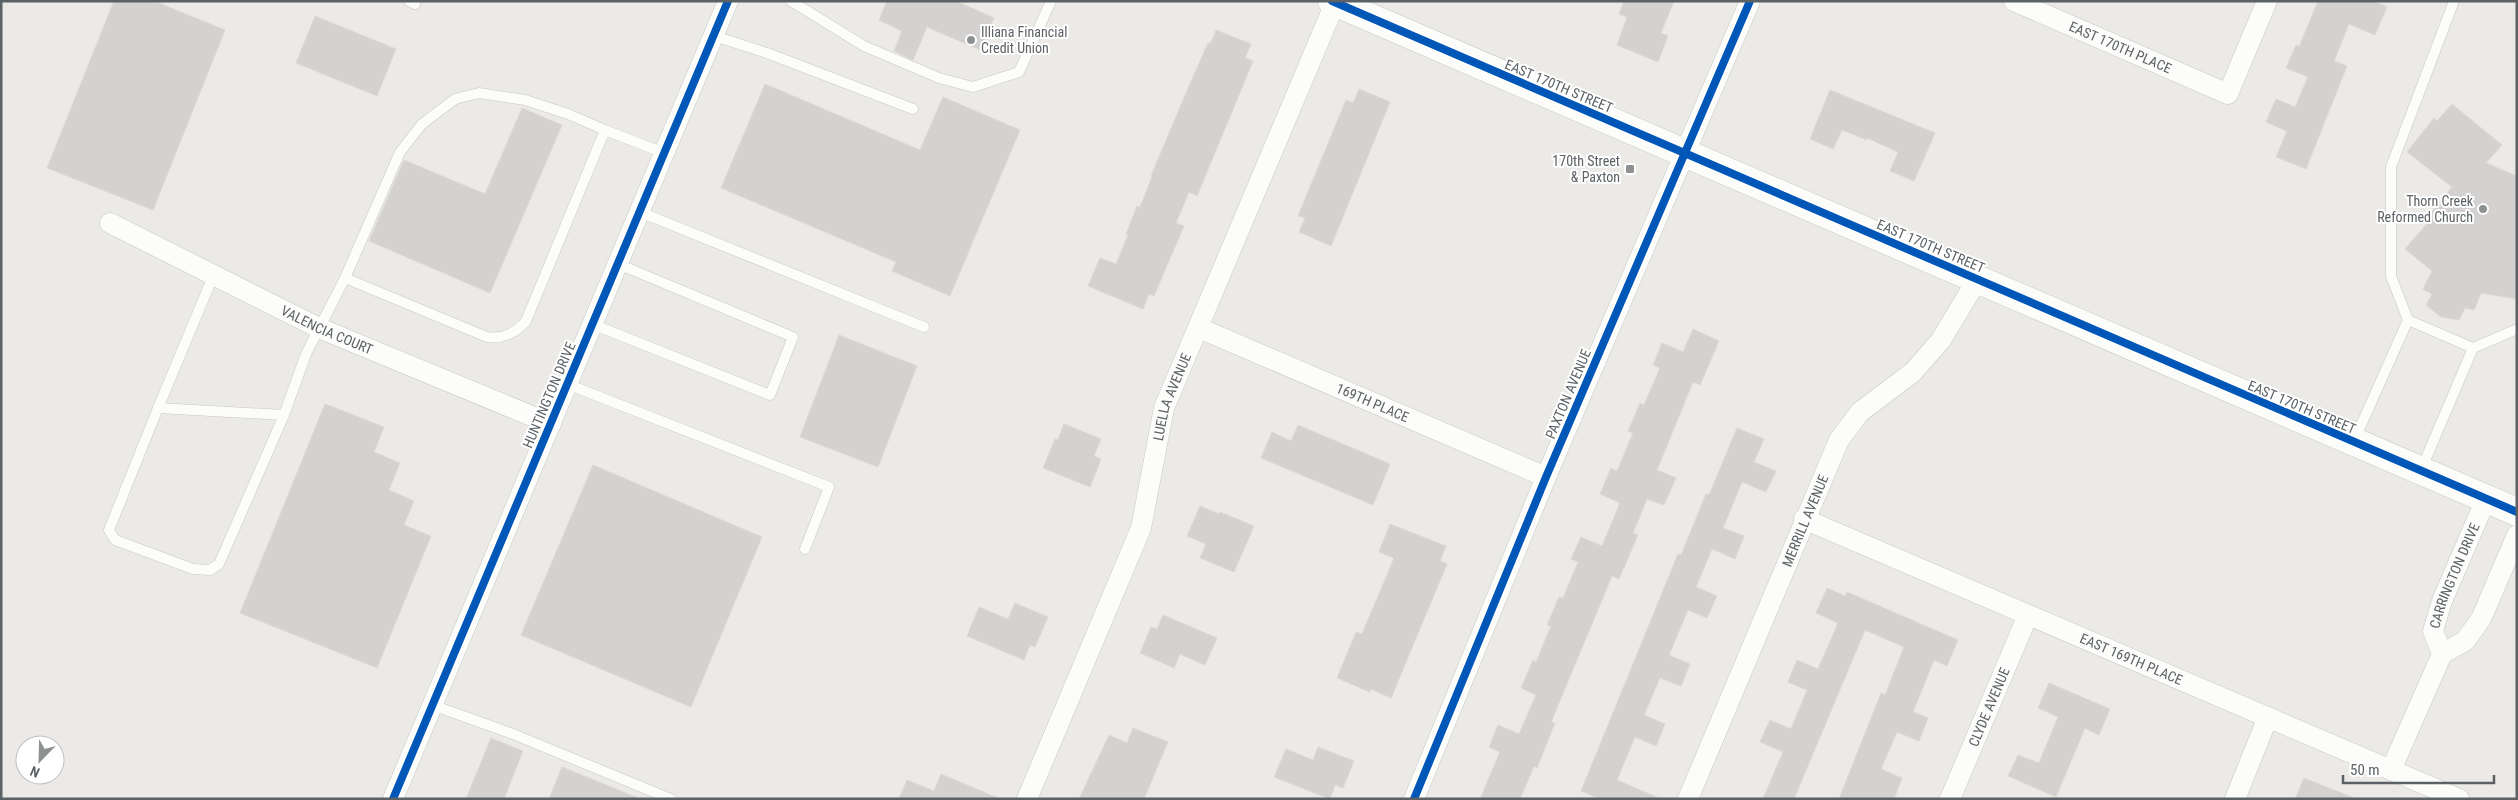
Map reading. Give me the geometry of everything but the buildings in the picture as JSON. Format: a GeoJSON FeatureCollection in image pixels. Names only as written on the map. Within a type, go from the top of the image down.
{"type":"FeatureCollection","features":[{"type":"Feature","properties":{"kind":"street","name":"HUNTINGTON DRIVE"},"geometry":{"type":"LineString","coordinates":[[393,799],[728,1]]}},
{"type":"Feature","properties":{"kind":"street","name":"PAXTON AVENUE"},"geometry":{"type":"LineString","coordinates":[[1414,799],[1546,477],[1750,1]]}},
{"type":"Feature","properties":{"kind":"street","name":"EAST 170TH PLACE"},"geometry":{"type":"LineString","coordinates":[[2014,1],[2228,94],[2267,1]]}},
{"type":"Feature","properties":{"kind":"street","name":"EAST 170TH STREET"},"geometry":{"type":"LineString","coordinates":[[1334,2],[2517,512]]}},
{"type":"Feature","properties":{"kind":"street","name":"LUELLA AVENUE"},"geometry":{"type":"LineString","coordinates":[[1027,799],[1140,528],[1164,408],[1334,2]]}},
{"type":"Feature","properties":{"kind":"street","name":"VALENCIA COURT"},"geometry":{"type":"LineString","coordinates":[[110,223],[320,328],[551,424]]}},
{"type":"Feature","properties":{"kind":"street","name":"MERRILL AVENUE"},"geometry":{"type":"LineString","coordinates":[[1688,799],[1804,519],[1839,440],[1860,412],[1913,372],[1941,340],[1977,280]]}},
{"type":"Feature","properties":{"kind":"street","name":"169TH PLACE"},"geometry":{"type":"LineString","coordinates":[[1198,328],[1546,477]]}},
{"type":"Feature","properties":{"kind":"street","name":"CARRINGTON DRIVE"},"geometry":{"type":"LineString","coordinates":[[2486,499],[2442,601],[2433,631],[2442,654],[2465,641],[2480,619],[2517,535]]}},
{"type":"Feature","properties":{"kind":"street","name":"EAST 169TH PLACE"},"geometry":{"type":"LineString","coordinates":[[1804,519],[2459,799]]}},
{"type":"Feature","properties":{"kind":"street","name":"CLYDE AVENUE"},"geometry":{"type":"LineString","coordinates":[[1950,799],[2028,615]]}},
{"type":"Feature","properties":{"kind":"street"},"geometry":{"type":"LineString","coordinates":[[2391,770],[2442,654]]}},
{"type":"Feature","properties":{"kind":"street"},"geometry":{"type":"LineString","coordinates":[[2235,799],[2268,717]]}},
{"type":"Feature","properties":{"kind":"lane"},"geometry":{"type":"LineString","coordinates":[[408,1],[415,4],[416,1]]}},
{"type":"Feature","properties":{"kind":"lane"},"geometry":{"type":"LineString","coordinates":[[796,2],[864,46],[939,78],[973,88],[1019,72],[1050,1]]}},
{"type":"Feature","properties":{"kind":"lane"},"geometry":{"type":"LineString","coordinates":[[2354,443],[2408,320],[2391,276],[2391,167],[2454,1]]}},
{"type":"Feature","properties":{"kind":"lane"},"geometry":{"type":"LineString","coordinates":[[714,36],[767,53],[913,109]]}},
{"type":"Feature","properties":{"kind":"lane"},"geometry":{"type":"LineString","coordinates":[[214,274],[109,530],[115,540],[193,569],[210,570],[219,564],[284,415],[306,354],[345,278],[400,152],[422,124],[455,99],[479,93],[525,100],[568,114],[664,153]]}},
{"type":"Feature","properties":{"kind":"lane"},"geometry":{"type":"LineString","coordinates":[[345,278],[487,337],[496,338],[516,330],[526,322],[604,130]]}},
{"type":"Feature","properties":{"kind":"lane"},"geometry":{"type":"LineString","coordinates":[[640,212],[924,327]]}},
{"type":"Feature","properties":{"kind":"lane"},"geometry":{"type":"LineString","coordinates":[[592,324],[770,395],[793,336],[618,264]]}},
{"type":"Feature","properties":{"kind":"lane"},"geometry":{"type":"LineString","coordinates":[[2408,320],[2473,348]]}},
{"type":"Feature","properties":{"kind":"lane"},"geometry":{"type":"LineString","coordinates":[[2420,471],[2473,348],[2517,329]]}},
{"type":"Feature","properties":{"kind":"lane"},"geometry":{"type":"LineString","coordinates":[[567,384],[829,487],[805,549]]}},
{"type":"Feature","properties":{"kind":"lane"},"geometry":{"type":"LineString","coordinates":[[158,408],[284,415]]}},
{"type":"Feature","properties":{"kind":"lane"},"geometry":{"type":"LineString","coordinates":[[432,705],[513,734],[671,799]]}},
{"type":"Feature","properties":{"kind":"cycle path"},"geometry":{"type":"LineString","coordinates":[[393,799],[728,1]]}},
{"type":"Feature","properties":{"kind":"cycle path"},"geometry":{"type":"LineString","coordinates":[[1332,1],[2517,512]]}},
{"type":"Feature","properties":{"kind":"cycle path"},"geometry":{"type":"LineString","coordinates":[[1414,799],[1546,477],[1750,1]]}},
{"type":"Feature","properties":{"kind":"place","name":"Illiana Financial Credit Union"},"geometry":{"type":"Point","coordinates":[971,40]}},
{"type":"Feature","properties":{"kind":"place","name":"170th Street & Paxton"},"geometry":{"type":"Point","coordinates":[1630,169]}},
{"type":"Feature","properties":{"kind":"place","name":"Thorn Creek Reformed Church"},"geometry":{"type":"Point","coordinates":[2483,209]}}]}
